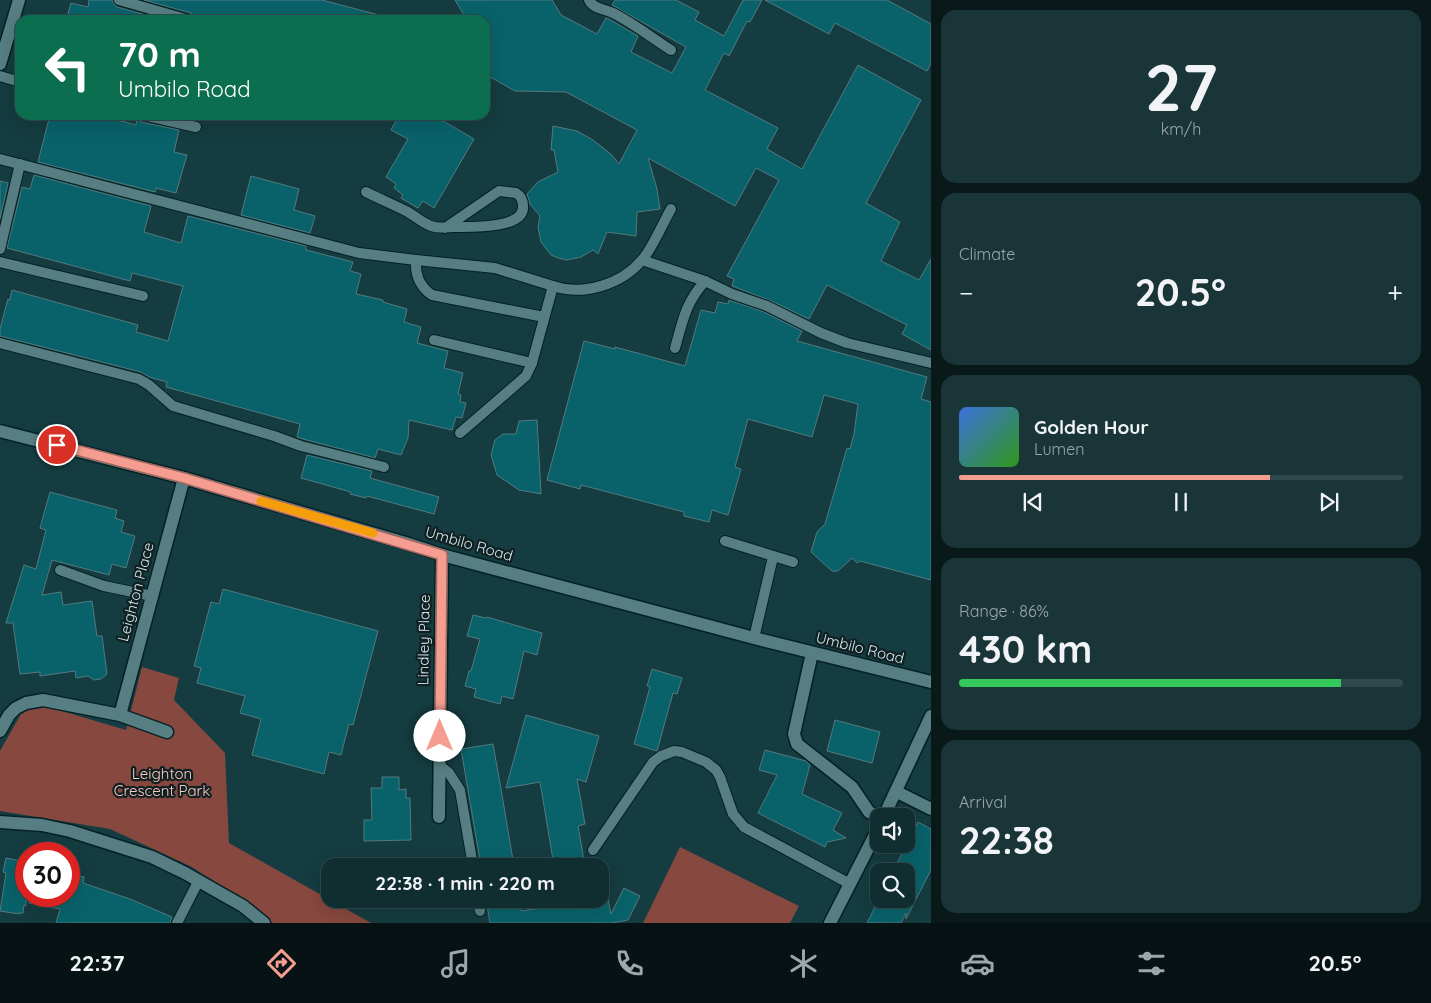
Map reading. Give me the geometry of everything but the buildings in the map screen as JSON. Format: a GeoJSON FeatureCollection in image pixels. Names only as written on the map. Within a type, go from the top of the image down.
{"type":"FeatureCollection","features":[{"type":"Feature","properties":{"kind":"street"},"geometry":{"type":"LineString","coordinates":[[0,64],[19,0]]}},
{"type":"Feature","properties":{"kind":"street","name":"Umbilo Road"},"geometry":{"type":"LineString","coordinates":[[0,431],[184,478],[442,555],[754,638],[931,682]]}},
{"type":"Feature","properties":{"kind":"street","name":"Leighton Place"},"geometry":{"type":"LineString","coordinates":[[120,715],[184,478]]}},
{"type":"Feature","properties":{"kind":"street","name":"Lindley Place"},"geometry":{"type":"LineString","coordinates":[[439,817],[442,555]]}},
{"type":"Feature","properties":{"kind":"street"},"geometry":{"type":"LineString","coordinates":[[812,653],[794,734],[795,739],[797,744],[852,787],[870,812]]}},
{"type":"Feature","properties":{"kind":"street"},"geometry":{"type":"LineString","coordinates":[[0,731],[9,715],[16,708],[32,701],[43,700],[120,715],[167,732]]}},
{"type":"Feature","properties":{"kind":"street"},"geometry":{"type":"LineString","coordinates":[[888,808],[931,716]]}},
{"type":"Feature","properties":{"kind":"street"},"geometry":{"type":"LineString","coordinates":[[897,792],[931,809]]}},
{"type":"Feature","properties":{"kind":"street"},"geometry":{"type":"LineString","coordinates":[[0,822],[70,831],[152,857],[199,880],[243,906],[264,923]]}},
{"type":"Feature","properties":{"kind":"street"},"geometry":{"type":"LineString","coordinates":[[830,923],[870,845]]}},
{"type":"Feature","properties":{"kind":"lane"},"geometry":{"type":"LineString","coordinates":[[120,0],[172,15]]}},
{"type":"Feature","properties":{"kind":"lane"},"geometry":{"type":"LineString","coordinates":[[590,0],[590,3],[596,7],[613,13],[671,50]]}},
{"type":"Feature","properties":{"kind":"lane"},"geometry":{"type":"LineString","coordinates":[[0,76],[15,80]]}},
{"type":"Feature","properties":{"kind":"lane"},"geometry":{"type":"LineString","coordinates":[[165,120],[196,127]]}},
{"type":"Feature","properties":{"kind":"lane"},"geometry":{"type":"LineString","coordinates":[[0,159],[359,253],[494,268],[553,286],[575,290],[609,284],[627,273],[642,260],[671,209]]}},
{"type":"Feature","properties":{"kind":"lane"},"geometry":{"type":"LineString","coordinates":[[0,249],[20,164]]}},
{"type":"Feature","properties":{"kind":"lane"},"geometry":{"type":"LineString","coordinates":[[366,192],[432,227],[445,228],[488,226],[507,222],[522,214],[524,209],[522,199],[516,192],[499,191],[445,228]]}},
{"type":"Feature","properties":{"kind":"lane"},"geometry":{"type":"LineString","coordinates":[[416,260],[416,276],[425,290],[432,295],[544,317]]}},
{"type":"Feature","properties":{"kind":"lane"},"geometry":{"type":"LineString","coordinates":[[642,260],[704,281],[732,294],[767,306],[838,340],[931,363]]}},
{"type":"Feature","properties":{"kind":"lane"},"geometry":{"type":"LineString","coordinates":[[0,262],[143,296]]}},
{"type":"Feature","properties":{"kind":"lane"},"geometry":{"type":"LineString","coordinates":[[675,348],[687,305],[704,281]]}},
{"type":"Feature","properties":{"kind":"lane"},"geometry":{"type":"LineString","coordinates":[[460,433],[526,376],[532,362],[553,286]]}},
{"type":"Feature","properties":{"kind":"lane"},"geometry":{"type":"LineString","coordinates":[[434,340],[532,362]]}},
{"type":"Feature","properties":{"kind":"lane"},"geometry":{"type":"LineString","coordinates":[[0,343],[139,379],[173,406],[301,446],[384,467]]}},
{"type":"Feature","properties":{"kind":"lane"},"geometry":{"type":"LineString","coordinates":[[726,541],[793,562]]}},
{"type":"Feature","properties":{"kind":"lane"},"geometry":{"type":"LineString","coordinates":[[754,638],[773,557]]}},
{"type":"Feature","properties":{"kind":"lane"},"geometry":{"type":"LineString","coordinates":[[60,570],[104,586],[152,596]]}},
{"type":"Feature","properties":{"kind":"lane"},"geometry":{"type":"LineString","coordinates":[[593,850],[653,762],[668,752],[682,752],[706,762],[716,770],[733,814],[744,827],[850,884]]}},
{"type":"Feature","properties":{"kind":"lane"},"geometry":{"type":"LineString","coordinates":[[439,765],[449,773],[460,790],[472,858]]}},
{"type":"Feature","properties":{"kind":"lane"},"geometry":{"type":"LineString","coordinates":[[177,923],[199,880]]}},
{"type":"Feature","properties":{"kind":"green space","name":"Leighton Crescent Park"},"geometry":{"type":"Polygon","coordinates":[[[142,667],[179,678],[174,700],[225,753],[229,843],[321,895],[321,908],[344,908],[371,923],[272,923],[236,895],[190,866],[110,829],[0,811],[0,751],[21,714],[32,708],[45,706],[126,730],[142,667]]]}},
{"type":"Feature","properties":{"kind":"green space"},"geometry":{"type":"Polygon","coordinates":[[[680,847],[799,906],[790,923],[643,923],[680,847]]]}},
{"type":"Feature","properties":{"kind":"slow traffic"},"geometry":{"type":"LineString","coordinates":[[261,501],[373,533]]}},
{"type":"Feature","properties":{"kind":"route"},"geometry":{"type":"LineString","coordinates":[[57,445],[184,478],[442,555],[440,736]]}}]}
